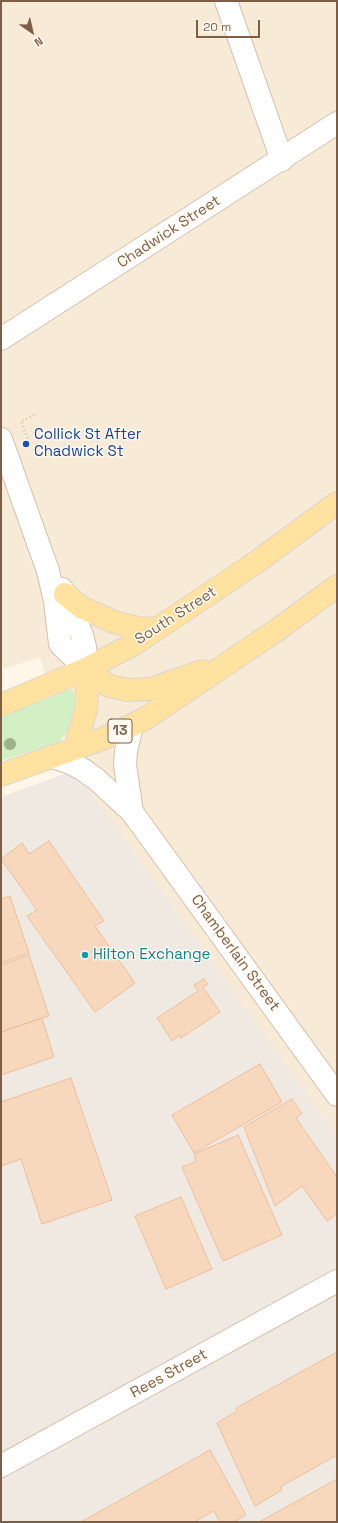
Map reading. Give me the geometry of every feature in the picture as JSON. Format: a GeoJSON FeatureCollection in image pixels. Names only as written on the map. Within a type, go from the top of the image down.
{"type":"FeatureCollection","features":[{"type":"Feature","properties":{"kind":"main road","name":"South Street"},"geometry":{"type":"LineString","coordinates":[[1,705],[86,669],[136,642],[258,561],[337,503]]}},
{"type":"Feature","properties":{"kind":"main road","name":"13"},"geometry":{"type":"LineString","coordinates":[[1,775],[132,726],[278,630],[337,586]]}},
{"type":"Feature","properties":{"kind":"main road"},"geometry":{"type":"LineString","coordinates":[[66,594],[82,607],[114,622],[138,628],[157,629]]}},
{"type":"Feature","properties":{"kind":"main road"},"geometry":{"type":"LineString","coordinates":[[86,669],[109,686],[128,690],[151,689],[228,663]]}},
{"type":"Feature","properties":{"kind":"main road"},"geometry":{"type":"LineString","coordinates":[[75,748],[86,710],[86,669]]}},
{"type":"Feature","properties":{"kind":"street"},"geometry":{"type":"LineString","coordinates":[[226,1],[282,160]]}},
{"type":"Feature","properties":{"kind":"street","name":"Chadwick Street"},"geometry":{"type":"LineString","coordinates":[[1,339],[282,160],[337,123]]}},
{"type":"Feature","properties":{"kind":"street"},"geometry":{"type":"LineString","coordinates":[[1,439],[48,571],[55,600],[60,644],[86,669]]}},
{"type":"Feature","properties":{"kind":"street"},"geometry":{"type":"LineString","coordinates":[[48,571],[66,594],[85,647],[86,669]]}},
{"type":"Feature","properties":{"kind":"street","name":"Chamberlain Street"},"geometry":{"type":"LineString","coordinates":[[132,726],[126,751],[125,765],[132,812]]}},
{"type":"Feature","properties":{"kind":"street","name":"Chamberlain Street"},"geometry":{"type":"LineString","coordinates":[[52,757],[68,762],[82,769],[96,779],[132,812],[337,1095]]}},
{"type":"Feature","properties":{"kind":"street","name":"Rees Street"},"geometry":{"type":"LineString","coordinates":[[1,1466],[337,1281]]}},
{"type":"Feature","properties":{"kind":"path"},"geometry":{"type":"LineString","coordinates":[[29,442],[21,421],[38,414]]}},
{"type":"Feature","properties":{"kind":"shaded area"},"geometry":{"type":"Polygon","coordinates":[[[1,1],[337,1],[337,1137],[75,770],[40,657],[1,670],[1,1]]]}},
{"type":"Feature","properties":{"kind":"shaded area"},"geometry":{"type":"Polygon","coordinates":[[[75,770],[337,1137],[337,1522],[1,1522],[1,797],[75,770]]]}},
{"type":"Feature","properties":{"kind":"green space"},"geometry":{"type":"Polygon","coordinates":[[[68,690],[73,690],[75,696],[74,716],[72,724],[61,740],[1,761],[1,717],[68,690]]]}},
{"type":"Feature","properties":{"kind":"building","name":"Hilton Exchange"},"geometry":{"type":"Polygon","coordinates":[[[49,841],[104,921],[95,926],[135,983],[95,1012],[27,916],[37,910],[1,859],[22,843],[29,854],[49,841]]]}},
{"type":"Feature","properties":{"kind":"building"},"geometry":{"type":"Polygon","coordinates":[[[10,896],[29,953],[1,963],[1,899],[10,896]]]}},
{"type":"Feature","properties":{"kind":"building"},"geometry":{"type":"Polygon","coordinates":[[[29,955],[49,1016],[1,1032],[1,965],[29,955]]]}},
{"type":"Feature","properties":{"kind":"building"},"geometry":{"type":"Polygon","coordinates":[[[204,979],[208,984],[203,987],[220,1012],[181,1038],[180,1035],[172,1041],[157,1018],[198,991],[194,985],[204,979]]]}},
{"type":"Feature","properties":{"kind":"building"},"geometry":{"type":"Polygon","coordinates":[[[42,1018],[54,1057],[1,1075],[1,1032],[42,1018]]]}},
{"type":"Feature","properties":{"kind":"building"},"geometry":{"type":"Polygon","coordinates":[[[260,1064],[282,1102],[194,1153],[172,1115],[260,1064]]]}},
{"type":"Feature","properties":{"kind":"building"},"geometry":{"type":"Polygon","coordinates":[[[71,1078],[112,1200],[42,1224],[21,1159],[1,1166],[1,1102],[71,1078]]]}},
{"type":"Feature","properties":{"kind":"building"},"geometry":{"type":"Polygon","coordinates":[[[292,1099],[302,1114],[296,1118],[337,1177],[337,1214],[327,1221],[302,1186],[275,1206],[244,1127],[292,1099]]]}},
{"type":"Feature","properties":{"kind":"building"},"geometry":{"type":"Polygon","coordinates":[[[238,1135],[282,1235],[223,1261],[182,1167],[196,1161],[194,1154],[238,1135]]]}},
{"type":"Feature","properties":{"kind":"building"},"geometry":{"type":"Polygon","coordinates":[[[181,1197],[212,1269],[166,1289],[135,1216],[181,1197]]]}},
{"type":"Feature","properties":{"kind":"building"},"geometry":{"type":"Polygon","coordinates":[[[337,1352],[337,1455],[280,1487],[282,1490],[255,1506],[217,1423],[237,1411],[236,1408],[337,1352]]]}},
{"type":"Feature","properties":{"kind":"building"},"geometry":{"type":"Polygon","coordinates":[[[210,1450],[246,1515],[234,1522],[220,1522],[214,1511],[194,1522],[81,1522],[210,1450]]]}},
{"type":"Feature","properties":{"kind":"building"},"geometry":{"type":"Polygon","coordinates":[[[337,1479],[337,1522],[259,1522],[337,1479]]]}},
{"type":"Feature","properties":{"kind":"place","name":"Collick St After Chadwick St"},"geometry":{"type":"Point","coordinates":[26,444]}},
{"type":"Feature","properties":{"kind":"place","name":"Hilton Exchange"},"geometry":{"type":"Point","coordinates":[85,955]}}]}
